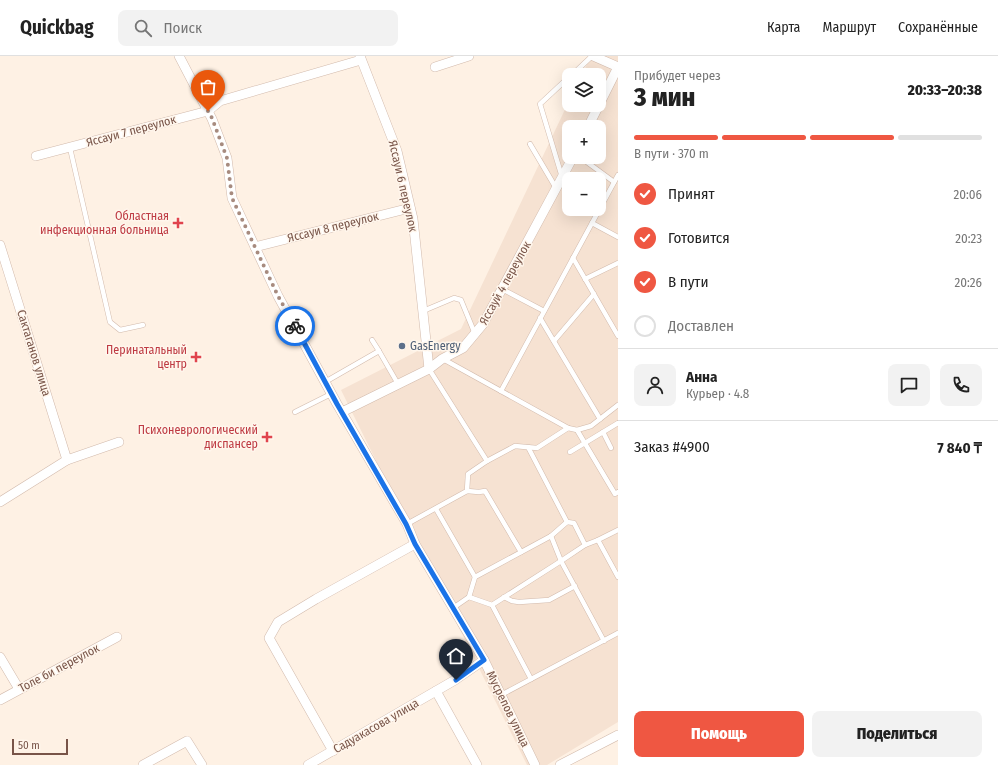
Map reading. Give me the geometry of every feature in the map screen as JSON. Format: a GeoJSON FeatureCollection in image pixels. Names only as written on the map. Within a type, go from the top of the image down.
{"type":"FeatureCollection","features":[{"type":"Feature","properties":{"kind":"street","name":"Мусрепов улица"},"geometry":{"type":"LineString","coordinates":[[179,56],[212,118],[227,158],[232,198],[278,296],[406,524],[415,544],[484,660],[535,765]]}},
{"type":"Feature","properties":{"kind":"street"},"geometry":{"type":"LineString","coordinates":[[435,67],[469,56]]}},
{"type":"Feature","properties":{"kind":"street"},"geometry":{"type":"LineString","coordinates":[[592,120],[618,67],[593,56]]}},
{"type":"Feature","properties":{"kind":"street","name":"Яссауи 7 переулок"},"geometry":{"type":"LineString","coordinates":[[36,156],[208,111],[220,101],[361,58]]}},
{"type":"Feature","properties":{"kind":"street","name":"Яссауи 6 переулок"},"geometry":{"type":"LineString","coordinates":[[361,58],[397,151],[413,219],[429,369]]}},
{"type":"Feature","properties":{"kind":"street","name":"Яссауй 4 переулок"},"geometry":{"type":"LineString","coordinates":[[342,412],[429,369],[442,359],[463,348],[483,324],[562,177]]}},
{"type":"Feature","properties":{"kind":"street","name":"Яссауи 8 переулок"},"geometry":{"type":"LineString","coordinates":[[255,247],[410,208]]}},
{"type":"Feature","properties":{"kind":"street","name":"Сактаганов улица"},"geometry":{"type":"LineString","coordinates":[[0,245],[67,460]]}},
{"type":"Feature","properties":{"kind":"street"},"geometry":{"type":"LineString","coordinates":[[0,502],[67,460],[119,442]]}},
{"type":"Feature","properties":{"kind":"street"},"geometry":{"type":"LineString","coordinates":[[333,751],[269,638],[278,622],[415,544]]}},
{"type":"Feature","properties":{"kind":"street","name":"Толе би переулок"},"geometry":{"type":"LineString","coordinates":[[0,700],[117,637]]}},
{"type":"Feature","properties":{"kind":"street"},"geometry":{"type":"LineString","coordinates":[[0,658],[19,689]]}},
{"type":"Feature","properties":{"kind":"street","name":"Садуакасова улица"},"geometry":{"type":"LineString","coordinates":[[308,765],[456,680],[484,660]]}},
{"type":"Feature","properties":{"kind":"street"},"geometry":{"type":"LineString","coordinates":[[436,691],[477,765]]}},
{"type":"Feature","properties":{"kind":"street"},"geometry":{"type":"LineString","coordinates":[[560,765],[618,735]]}},
{"type":"Feature","properties":{"kind":"street"},"geometry":{"type":"LineString","coordinates":[[143,765],[187,741],[202,765]]}},
{"type":"Feature","properties":{"kind":"lane"},"geometry":{"type":"LineString","coordinates":[[580,68],[593,56]]}},
{"type":"Feature","properties":{"kind":"lane"},"geometry":{"type":"LineString","coordinates":[[562,84],[540,104],[562,177]]}},
{"type":"Feature","properties":{"kind":"lane"},"geometry":{"type":"LineString","coordinates":[[530,144],[556,188]]}},
{"type":"Feature","properties":{"kind":"lane"},"geometry":{"type":"LineString","coordinates":[[70,148],[110,322],[120,330],[143,325]]}},
{"type":"Feature","properties":{"kind":"lane"},"geometry":{"type":"LineString","coordinates":[[590,164],[614,182]]}},
{"type":"Feature","properties":{"kind":"lane"},"geometry":{"type":"LineString","coordinates":[[501,391],[618,175]]}},
{"type":"Feature","properties":{"kind":"lane"},"geometry":{"type":"LineString","coordinates":[[592,223],[618,237]]}},
{"type":"Feature","properties":{"kind":"lane"},"geometry":{"type":"LineString","coordinates":[[573,258],[618,336]]}},
{"type":"Feature","properties":{"kind":"lane"},"geometry":{"type":"LineString","coordinates":[[585,279],[618,263]]}},
{"type":"Feature","properties":{"kind":"lane"},"geometry":{"type":"LineString","coordinates":[[502,289],[544,311]]}},
{"type":"Feature","properties":{"kind":"lane"},"geometry":{"type":"LineString","coordinates":[[554,341],[594,294]]}},
{"type":"Feature","properties":{"kind":"lane"},"geometry":{"type":"LineString","coordinates":[[423,311],[454,298],[461,300],[475,334]]}},
{"type":"Feature","properties":{"kind":"lane"},"geometry":{"type":"LineString","coordinates":[[540,318],[600,419]]}},
{"type":"Feature","properties":{"kind":"lane"},"geometry":{"type":"LineString","coordinates":[[372,340],[380,351],[398,384]]}},
{"type":"Feature","properties":{"kind":"lane"},"geometry":{"type":"LineString","coordinates":[[325,382],[380,351]]}},
{"type":"Feature","properties":{"kind":"lane"},"geometry":{"type":"LineString","coordinates":[[442,359],[568,428],[577,430],[591,426],[618,405]]}},
{"type":"Feature","properties":{"kind":"lane"},"geometry":{"type":"LineString","coordinates":[[429,369],[487,461]]}},
{"type":"Feature","properties":{"kind":"lane"},"geometry":{"type":"LineString","coordinates":[[295,412],[332,394]]}},
{"type":"Feature","properties":{"kind":"lane"},"geometry":{"type":"LineString","coordinates":[[570,452],[618,423]]}},
{"type":"Feature","properties":{"kind":"lane"},"geometry":{"type":"LineString","coordinates":[[467,490],[468,474],[487,461],[515,446],[537,448],[568,428]]}},
{"type":"Feature","properties":{"kind":"lane"},"geometry":{"type":"LineString","coordinates":[[577,430],[615,494],[618,492]]}},
{"type":"Feature","properties":{"kind":"lane"},"geometry":{"type":"LineString","coordinates":[[603,432],[611,448]]}},
{"type":"Feature","properties":{"kind":"lane"},"geometry":{"type":"LineString","coordinates":[[528,447],[567,522]]}},
{"type":"Feature","properties":{"kind":"lane"},"geometry":{"type":"LineString","coordinates":[[406,524],[436,509],[467,490],[479,492],[485,491],[522,552]]}},
{"type":"Feature","properties":{"kind":"lane"},"geometry":{"type":"LineString","coordinates":[[436,509],[475,576],[469,597],[453,608]]}},
{"type":"Feature","properties":{"kind":"lane"},"geometry":{"type":"LineString","coordinates":[[475,576],[551,536],[567,522],[574,523],[585,544]]}},
{"type":"Feature","properties":{"kind":"lane"},"geometry":{"type":"LineString","coordinates":[[492,605],[562,561],[585,544],[598,540],[618,530]]}},
{"type":"Feature","properties":{"kind":"lane"},"geometry":{"type":"LineString","coordinates":[[551,536],[562,561],[604,641]]}},
{"type":"Feature","properties":{"kind":"lane"},"geometry":{"type":"LineString","coordinates":[[598,540],[618,578]]}},
{"type":"Feature","properties":{"kind":"lane"},"geometry":{"type":"LineString","coordinates":[[504,597],[512,601],[519,602],[549,600],[575,586]]}},
{"type":"Feature","properties":{"kind":"lane"},"geometry":{"type":"LineString","coordinates":[[469,597],[492,605],[532,679]]}},
{"type":"Feature","properties":{"kind":"lane"},"geometry":{"type":"LineString","coordinates":[[501,695],[618,634]]}},
{"type":"Feature","properties":{"kind":"shaded area"},"geometry":{"type":"Polygon","coordinates":[[[591,56],[618,56],[618,722],[547,765],[527,765],[341,390],[461,329],[564,112],[606,112],[606,68],[585,68],[591,56]]]}},
{"type":"Feature","properties":{"kind":"way so far"},"geometry":{"type":"LineString","coordinates":[[208,111],[227,158],[232,198],[278,296],[295,326]]}},
{"type":"Feature","properties":{"kind":"place","name":"Областная инфекционная больница"},"geometry":{"type":"Point","coordinates":[178,223]}},
{"type":"Feature","properties":{"kind":"place","name":"GasEnergy"},"geometry":{"type":"Point","coordinates":[402,346]}},
{"type":"Feature","properties":{"kind":"place","name":"Перинатальный центр"},"geometry":{"type":"Point","coordinates":[196,357]}},
{"type":"Feature","properties":{"kind":"place","name":"Психоневрологический диспансер"},"geometry":{"type":"Point","coordinates":[267,437]}},
{"type":"Feature","properties":{"kind":"route"},"geometry":{"type":"LineString","coordinates":[[295,326],[337,404],[406,524],[415,544],[484,660],[456,680]]}}]}
